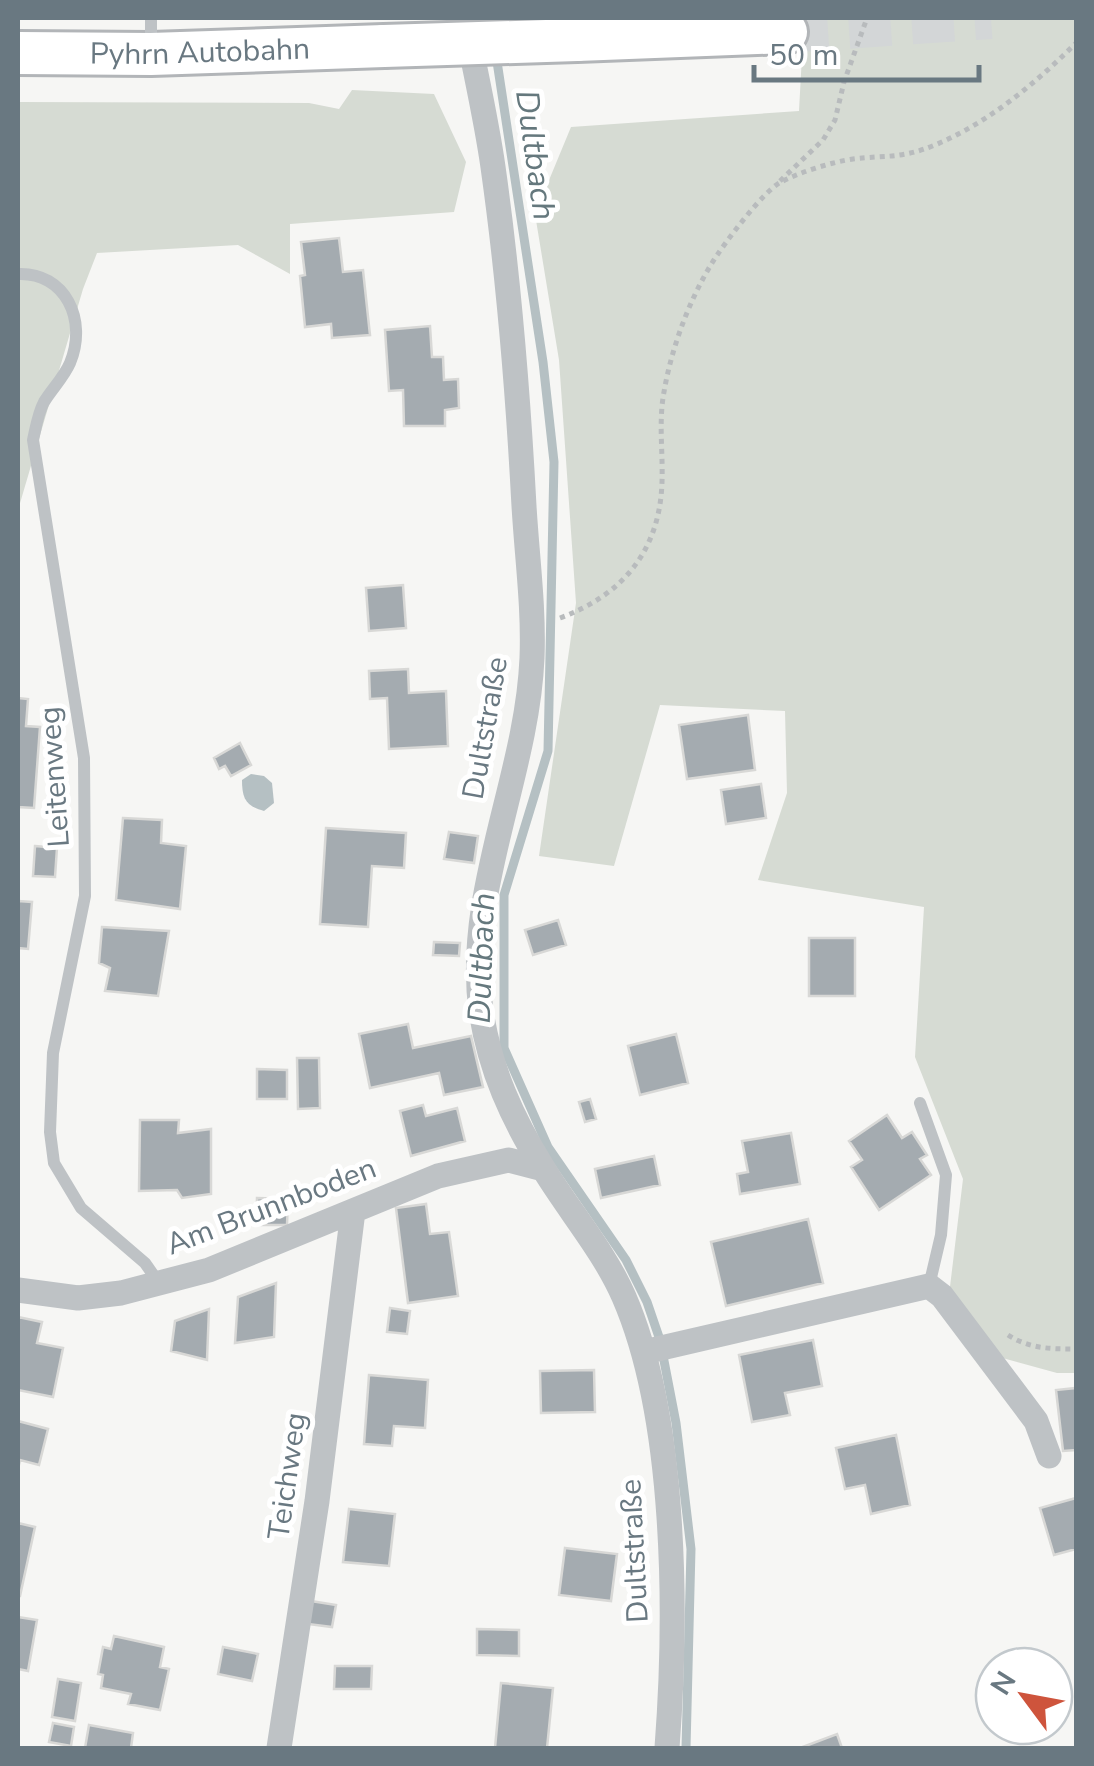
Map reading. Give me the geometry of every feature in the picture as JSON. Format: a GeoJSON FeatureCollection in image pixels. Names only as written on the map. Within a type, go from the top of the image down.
{"type":"FeatureCollection","features":[{"type":"Feature","properties":{"kind":"highway","name":"Pyhrn Autobahn"},"geometry":{"type":"LineString","coordinates":[[18,53],[152,36],[384,46],[786,32]]}},
{"type":"Feature","properties":{"kind":"street","name":"Dultstraße"},"geometry":{"type":"LineString","coordinates":[[465,18],[500,220],[518,398],[532,642],[524,730],[483,911],[478,984],[490,1058],[500,1092],[543,1169],[657,1350],[658,1419],[670,1549],[672,1685],[667,1748]]}},
{"type":"Feature","properties":{"kind":"street","name":"Am Brunnboden"},"geometry":{"type":"LineString","coordinates":[[18,1290],[78,1298],[121,1294],[209,1270],[438,1176],[508,1160],[543,1169]]}},
{"type":"Feature","properties":{"kind":"street","name":"Teichweg"},"geometry":{"type":"LineString","coordinates":[[280,1748],[317,1501],[353,1211]]}},
{"type":"Feature","properties":{"kind":"street"},"geometry":{"type":"LineString","coordinates":[[657,1350],[928,1286],[942,1296],[1036,1421],[1049,1456]]}},
{"type":"Feature","properties":{"kind":"lane","name":"Leitenweg"},"geometry":{"type":"LineString","coordinates":[[18,274],[39,273],[66,295],[76,322],[71,361],[42,406],[32,440],[84,758],[85,896],[52,1052],[50,1132],[54,1163],[81,1208],[145,1263],[160,1283]]}},
{"type":"Feature","properties":{"kind":"lane"},"geometry":{"type":"LineString","coordinates":[[920,1103],[946,1174],[941,1235],[928,1286]]}},
{"type":"Feature","properties":{"kind":"path"},"geometry":{"type":"LineString","coordinates":[[553,620],[586,609],[609,594],[630,574],[648,545],[660,510],[662,400],[683,326],[712,263],[777,183],[824,140],[835,120],[867,18]]}},
{"type":"Feature","properties":{"kind":"path"},"geometry":{"type":"LineString","coordinates":[[777,183],[852,159],[895,158],[937,144],[1018,96],[1076,44]]}},
{"type":"Feature","properties":{"kind":"path"},"geometry":{"type":"LineString","coordinates":[[1002,1331],[1023,1344],[1076,1349]]}},
{"type":"Feature","properties":{"kind":"shaded area"},"geometry":{"type":"Polygon","coordinates":[[[804,18],[1076,18],[1076,1373],[1057,1373],[995,1356],[949,1295],[963,1179],[915,1057],[924,907],[758,880],[787,793],[785,711],[660,705],[614,866],[539,856],[576,603],[559,360],[535,214],[571,127],[799,111],[804,18]]]}},
{"type":"Feature","properties":{"kind":"shaded area"},"geometry":{"type":"Polygon","coordinates":[[[352,90],[434,94],[466,162],[454,212],[290,224],[290,274],[238,245],[97,253],[18,510],[18,102],[309,103],[339,109],[352,90]]]}},
{"type":"Feature","properties":{"kind":"shaded area"},"geometry":{"type":"Polygon","coordinates":[[[251,774],[264,776],[272,783],[274,803],[264,811],[253,807],[244,797],[242,780],[251,774]]]}},
{"type":"Feature","properties":{"kind":"building"},"geometry":{"type":"Polygon","coordinates":[[[339,238],[343,272],[363,270],[370,335],[332,338],[331,324],[305,327],[301,242],[339,238]]]}},
{"type":"Feature","properties":{"kind":"building"},"geometry":{"type":"Polygon","coordinates":[[[430,326],[432,357],[443,357],[444,380],[458,379],[459,408],[445,410],[445,426],[404,426],[403,390],[389,391],[385,330],[430,326]]]}},
{"type":"Feature","properties":{"kind":"building"},"geometry":{"type":"Polygon","coordinates":[[[403,585],[406,628],[369,631],[366,588],[403,585]]]}},
{"type":"Feature","properties":{"kind":"building"},"geometry":{"type":"Polygon","coordinates":[[[408,669],[409,693],[446,691],[448,746],[389,749],[387,698],[370,699],[369,671],[408,669]]]}},
{"type":"Feature","properties":{"kind":"building"},"geometry":{"type":"Polygon","coordinates":[[[18,698],[28,699],[26,726],[40,727],[34,808],[18,807],[18,698]]]}},
{"type":"Feature","properties":{"kind":"building"},"geometry":{"type":"Polygon","coordinates":[[[748,715],[755,770],[687,779],[679,725],[748,715]]]}},
{"type":"Feature","properties":{"kind":"building"},"geometry":{"type":"Polygon","coordinates":[[[240,743],[251,765],[231,776],[225,766],[219,769],[214,758],[240,743]]]}},
{"type":"Feature","properties":{"kind":"building"},"geometry":{"type":"Polygon","coordinates":[[[761,784],[766,818],[726,824],[721,790],[761,784]]]}},
{"type":"Feature","properties":{"kind":"building"},"geometry":{"type":"Polygon","coordinates":[[[123,818],[162,820],[161,843],[186,846],[180,909],[116,900],[123,818]]]}},
{"type":"Feature","properties":{"kind":"building"},"geometry":{"type":"Polygon","coordinates":[[[326,828],[406,833],[404,868],[372,866],[368,927],[320,924],[326,828]]]}},
{"type":"Feature","properties":{"kind":"building"},"geometry":{"type":"Polygon","coordinates":[[[449,832],[478,836],[474,863],[444,859],[449,832]]]}},
{"type":"Feature","properties":{"kind":"building"},"geometry":{"type":"Polygon","coordinates":[[[35,846],[57,848],[55,877],[33,876],[35,846]]]}},
{"type":"Feature","properties":{"kind":"building"},"geometry":{"type":"Polygon","coordinates":[[[18,901],[32,902],[28,949],[18,948],[18,901]]]}},
{"type":"Feature","properties":{"kind":"building"},"geometry":{"type":"Polygon","coordinates":[[[558,920],[566,945],[533,955],[525,930],[558,920]]]}},
{"type":"Feature","properties":{"kind":"building"},"geometry":{"type":"Polygon","coordinates":[[[102,927],[169,931],[158,996],[105,991],[110,968],[99,963],[102,927]]]}},
{"type":"Feature","properties":{"kind":"building"},"geometry":{"type":"Polygon","coordinates":[[[809,938],[855,938],[855,996],[809,996],[809,938]]]}},
{"type":"Feature","properties":{"kind":"building"},"geometry":{"type":"Polygon","coordinates":[[[434,942],[460,943],[459,956],[433,955],[434,942]]]}},
{"type":"Feature","properties":{"kind":"building"},"geometry":{"type":"Polygon","coordinates":[[[408,1024],[413,1048],[471,1036],[483,1087],[444,1095],[439,1073],[370,1088],[359,1034],[408,1024]]]}},
{"type":"Feature","properties":{"kind":"building"},"geometry":{"type":"Polygon","coordinates":[[[676,1034],[688,1083],[640,1095],[628,1046],[676,1034]]]}},
{"type":"Feature","properties":{"kind":"building"},"geometry":{"type":"Polygon","coordinates":[[[297,1058],[319,1058],[320,1108],[298,1109],[297,1058]]]}},
{"type":"Feature","properties":{"kind":"building"},"geometry":{"type":"Polygon","coordinates":[[[257,1069],[287,1070],[287,1099],[257,1099],[257,1069]]]}},
{"type":"Feature","properties":{"kind":"building"},"geometry":{"type":"Polygon","coordinates":[[[590,1099],[596,1119],[585,1122],[579,1102],[590,1099]]]}},
{"type":"Feature","properties":{"kind":"building"},"geometry":{"type":"Polygon","coordinates":[[[423,1105],[426,1116],[457,1108],[465,1141],[411,1156],[400,1111],[423,1105]]]}},
{"type":"Feature","properties":{"kind":"building"},"geometry":{"type":"Polygon","coordinates":[[[887,1115],[902,1138],[912,1132],[927,1155],[920,1159],[931,1175],[879,1210],[851,1167],[862,1160],[849,1141],[887,1115]]]}},
{"type":"Feature","properties":{"kind":"building"},"geometry":{"type":"Polygon","coordinates":[[[140,1120],[179,1120],[178,1133],[211,1129],[211,1194],[182,1198],[177,1190],[139,1191],[140,1120]]]}},
{"type":"Feature","properties":{"kind":"building"},"geometry":{"type":"Polygon","coordinates":[[[791,1133],[800,1184],[740,1194],[737,1174],[748,1172],[742,1141],[791,1133]]]}},
{"type":"Feature","properties":{"kind":"building"},"geometry":{"type":"Polygon","coordinates":[[[654,1156],[660,1185],[601,1198],[595,1169],[654,1156]]]}},
{"type":"Feature","properties":{"kind":"building"},"geometry":{"type":"Polygon","coordinates":[[[257,1198],[288,1199],[287,1225],[256,1225],[257,1198]]]}},
{"type":"Feature","properties":{"kind":"building"},"geometry":{"type":"Polygon","coordinates":[[[426,1204],[430,1234],[449,1232],[458,1296],[408,1303],[396,1208],[426,1204]]]}},
{"type":"Feature","properties":{"kind":"building"},"geometry":{"type":"Polygon","coordinates":[[[808,1219],[823,1283],[726,1306],[711,1242],[808,1219]]]}},
{"type":"Feature","properties":{"kind":"building"},"geometry":{"type":"Polygon","coordinates":[[[276,1283],[274,1337],[235,1343],[238,1297],[276,1283]]]}},
{"type":"Feature","properties":{"kind":"building"},"geometry":{"type":"Polygon","coordinates":[[[390,1308],[410,1311],[407,1334],[387,1332],[390,1308]]]}},
{"type":"Feature","properties":{"kind":"building"},"geometry":{"type":"Polygon","coordinates":[[[209,1309],[207,1360],[171,1351],[175,1321],[209,1309]]]}},
{"type":"Feature","properties":{"kind":"building"},"geometry":{"type":"Polygon","coordinates":[[[18,1317],[42,1322],[37,1343],[63,1348],[53,1397],[18,1390],[18,1317]]]}},
{"type":"Feature","properties":{"kind":"building"},"geometry":{"type":"Polygon","coordinates":[[[813,1340],[822,1386],[785,1393],[790,1415],[752,1422],[739,1355],[813,1340]]]}},
{"type":"Feature","properties":{"kind":"building"},"geometry":{"type":"Polygon","coordinates":[[[594,1370],[595,1412],[541,1413],[540,1371],[594,1370]]]}},
{"type":"Feature","properties":{"kind":"building"},"geometry":{"type":"Polygon","coordinates":[[[369,1375],[428,1380],[425,1428],[394,1426],[392,1446],[364,1444],[369,1375]]]}},
{"type":"Feature","properties":{"kind":"building"},"geometry":{"type":"Polygon","coordinates":[[[1076,1388],[1076,1450],[1063,1451],[1056,1390],[1076,1388]]]}},
{"type":"Feature","properties":{"kind":"building"},"geometry":{"type":"Polygon","coordinates":[[[18,1421],[48,1429],[39,1465],[20,1460],[18,1469],[18,1421]]]}},
{"type":"Feature","properties":{"kind":"building"},"geometry":{"type":"Polygon","coordinates":[[[896,1435],[910,1505],[871,1514],[865,1485],[845,1489],[836,1448],[896,1435]]]}},
{"type":"Feature","properties":{"kind":"building"},"geometry":{"type":"Polygon","coordinates":[[[1076,1498],[1076,1549],[1054,1555],[1040,1508],[1076,1498]]]}},
{"type":"Feature","properties":{"kind":"building"},"geometry":{"type":"Polygon","coordinates":[[[349,1509],[395,1514],[389,1566],[343,1562],[349,1509]]]}},
{"type":"Feature","properties":{"kind":"building"},"geometry":{"type":"Polygon","coordinates":[[[18,1523],[35,1527],[20,1596],[18,1596],[18,1523]]]}},
{"type":"Feature","properties":{"kind":"building"},"geometry":{"type":"Polygon","coordinates":[[[565,1548],[617,1554],[611,1601],[559,1595],[565,1548]]]}},
{"type":"Feature","properties":{"kind":"building"},"geometry":{"type":"Polygon","coordinates":[[[311,1601],[336,1605],[332,1627],[308,1624],[311,1601]]]}},
{"type":"Feature","properties":{"kind":"building"},"geometry":{"type":"Polygon","coordinates":[[[18,1617],[37,1620],[28,1671],[18,1669],[18,1617]]]}},
{"type":"Feature","properties":{"kind":"building"},"geometry":{"type":"Polygon","coordinates":[[[477,1629],[519,1630],[519,1656],[477,1655],[477,1629]]]}},
{"type":"Feature","properties":{"kind":"building"},"geometry":{"type":"Polygon","coordinates":[[[114,1636],[164,1647],[160,1667],[169,1669],[160,1710],[128,1704],[131,1694],[101,1688],[103,1675],[98,1674],[103,1647],[111,1649],[114,1636]]]}},
{"type":"Feature","properties":{"kind":"building"},"geometry":{"type":"Polygon","coordinates":[[[223,1647],[258,1654],[252,1681],[218,1674],[223,1647]]]}},
{"type":"Feature","properties":{"kind":"building"},"geometry":{"type":"Polygon","coordinates":[[[335,1666],[372,1666],[371,1689],[334,1689],[335,1666]]]}},
{"type":"Feature","properties":{"kind":"building"},"geometry":{"type":"Polygon","coordinates":[[[58,1679],[81,1683],[75,1721],[52,1717],[58,1679]]]}},
{"type":"Feature","properties":{"kind":"building"},"geometry":{"type":"Polygon","coordinates":[[[501,1683],[553,1688],[547,1748],[495,1748],[501,1683]]]}},
{"type":"Feature","properties":{"kind":"building"},"geometry":{"type":"Polygon","coordinates":[[[53,1723],[74,1727],[71,1746],[49,1742],[53,1723]]]}},
{"type":"Feature","properties":{"kind":"building"},"geometry":{"type":"Polygon","coordinates":[[[89,1725],[133,1733],[131,1748],[85,1748],[89,1725]]]}},
{"type":"Feature","properties":{"kind":"building"},"geometry":{"type":"Polygon","coordinates":[[[837,1734],[842,1748],[800,1748],[837,1734]]]}},
{"type":"Feature","properties":{"kind":"waterway","name":"Dultbach"},"geometry":{"type":"LineString","coordinates":[[496,55],[543,362],[554,462],[548,751],[504,895],[504,1048],[548,1147],[626,1260],[660,1340],[676,1423],[691,1549],[686,1748]]}},
{"type":"Feature","properties":{"kind":"tunnel"},"geometry":{"type":"LineString","coordinates":[[786,32],[991,18]]}}]}
